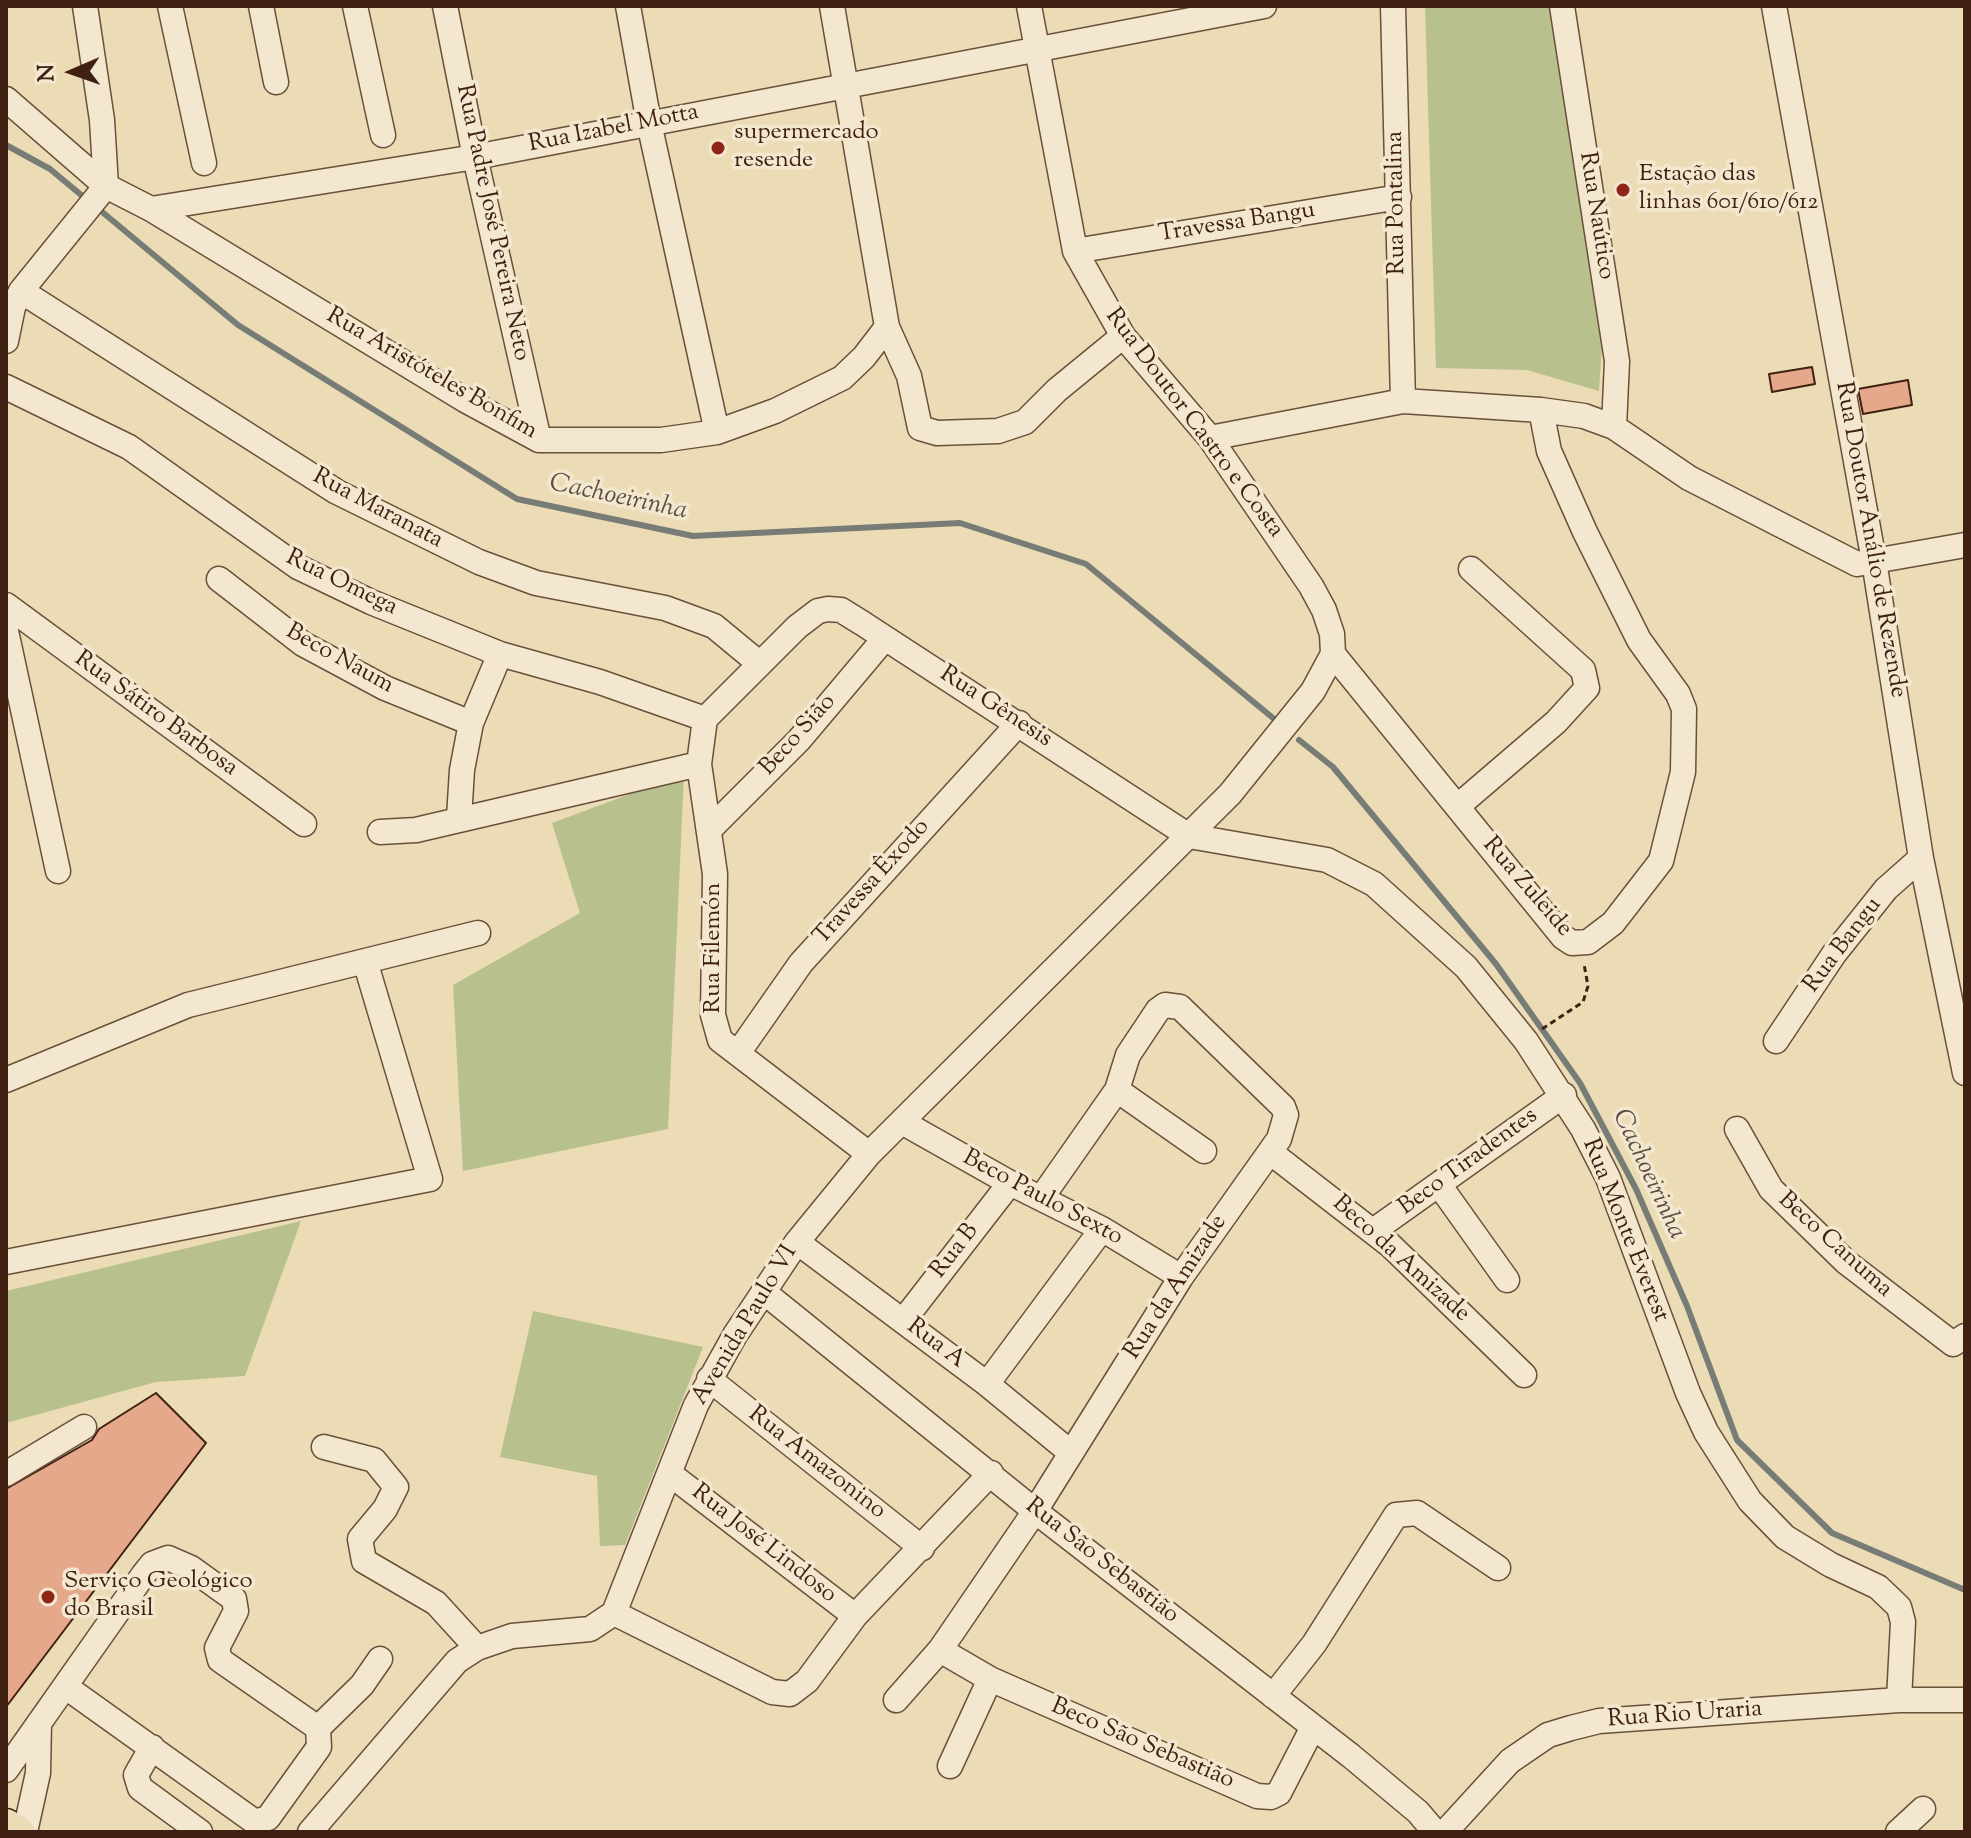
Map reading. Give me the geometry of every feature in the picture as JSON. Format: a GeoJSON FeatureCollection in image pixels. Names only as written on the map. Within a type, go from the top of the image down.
{"type":"FeatureCollection","features":[{"type":"Feature","properties":{"kind":"main road"},"geometry":{"type":"LineString","coordinates":[[6,1825],[18,1832]]}},
{"type":"Feature","properties":{"kind":"street"},"geometry":{"type":"LineString","coordinates":[[6,341],[13,301],[106,186],[102,120],[85,6]]}},
{"type":"Feature","properties":{"kind":"street"},"geometry":{"type":"LineString","coordinates":[[170,6],[204,163]]}},
{"type":"Feature","properties":{"kind":"street"},"geometry":{"type":"LineString","coordinates":[[261,6],[276,82]]}},
{"type":"Feature","properties":{"kind":"street"},"geometry":{"type":"LineString","coordinates":[[355,6],[383,135]]}},
{"type":"Feature","properties":{"kind":"street","name":"Rua Padre José Pereira Neto"},"geometry":{"type":"LineString","coordinates":[[445,6],[475,157],[539,440]]}},
{"type":"Feature","properties":{"kind":"street"},"geometry":{"type":"LineString","coordinates":[[628,6],[649,123],[717,432]]}},
{"type":"Feature","properties":{"kind":"street"},"geometry":{"type":"LineString","coordinates":[[832,6],[848,85],[887,327],[909,376],[914,416],[920,428],[926,432],[998,431],[1025,422],[1057,390],[1123,336]]}},
{"type":"Feature","properties":{"kind":"street","name":"Rua Doutor Castro e Costa"},"geometry":{"type":"LineString","coordinates":[[1029,6],[1075,251],[1123,336],[1210,438],[1318,598],[1332,634],[1333,654]]}},
{"type":"Feature","properties":{"kind":"street","name":"Rua Izabel Motta"},"geometry":{"type":"LineString","coordinates":[[151,209],[475,157],[1264,6]]}},
{"type":"Feature","properties":{"kind":"street","name":"Rua Pontalina"},"geometry":{"type":"LineString","coordinates":[[1393,6],[1403,401]]}},
{"type":"Feature","properties":{"kind":"street","name":"Rua Naútico"},"geometry":{"type":"LineString","coordinates":[[1562,6],[1617,361],[1614,427]]}},
{"type":"Feature","properties":{"kind":"street","name":"Rua Doutor Análio de Rezende"},"geometry":{"type":"LineString","coordinates":[[1774,6],[1874,561],[1921,858],[1965,1073]]}},
{"type":"Feature","properties":{"kind":"street","name":"Rua Aristóteles Bonfim"},"geometry":{"type":"LineString","coordinates":[[6,99],[106,186],[151,209],[465,400],[539,440],[661,440],[717,432],[775,411],[842,378],[864,357],[887,327]]}},
{"type":"Feature","properties":{"kind":"street","name":"Travessa Bangu"},"geometry":{"type":"LineString","coordinates":[[1075,251],[1399,197]]}},
{"type":"Feature","properties":{"kind":"street","name":"Rua Maranata"},"geometry":{"type":"LineString","coordinates":[[13,301],[365,507],[479,562],[536,583],[665,608],[714,626],[760,664]]}},
{"type":"Feature","properties":{"kind":"street","name":"Rua Omega"},"geometry":{"type":"LineString","coordinates":[[6,387],[129,447],[298,567],[371,602],[500,654],[600,682],[705,719]]}},
{"type":"Feature","properties":{"kind":"street"},"geometry":{"type":"LineString","coordinates":[[1210,438],[1403,401],[1541,410],[1584,416],[1614,427],[1689,478],[1857,564],[1965,545]]}},
{"type":"Feature","properties":{"kind":"street","name":"Rua Zuleide"},"geometry":{"type":"LineString","coordinates":[[1333,654],[1563,937],[1578,944],[1588,942],[1613,923],[1661,861],[1683,772],[1684,709],[1678,694],[1639,640],[1585,532],[1549,451],[1541,410]]}},
{"type":"Feature","properties":{"kind":"street"},"geometry":{"type":"LineString","coordinates":[[1458,806],[1556,722],[1587,688],[1583,670],[1471,569]]}},
{"type":"Feature","properties":{"kind":"street","name":"Beco Naum"},"geometry":{"type":"LineString","coordinates":[[219,579],[303,644],[385,688],[471,723]]}},
{"type":"Feature","properties":{"kind":"street","name":"Rua Sátiro Barbosa"},"geometry":{"type":"LineString","coordinates":[[6,605],[304,824]]}},
{"type":"Feature","properties":{"kind":"street","name":"Rua Gênesis"},"geometry":{"type":"LineString","coordinates":[[705,719],[797,627],[818,611],[841,610],[1189,836]]}},
{"type":"Feature","properties":{"kind":"street"},"geometry":{"type":"LineString","coordinates":[[6,631],[58,871]]}},
{"type":"Feature","properties":{"kind":"street","name":"Beco Sião"},"geometry":{"type":"LineString","coordinates":[[710,829],[799,740],[885,638]]}},
{"type":"Feature","properties":{"kind":"street"},"geometry":{"type":"LineString","coordinates":[[459,818],[462,770],[471,723],[500,654]]}},
{"type":"Feature","properties":{"kind":"street"},"geometry":{"type":"LineString","coordinates":[[1189,836],[1230,794],[1313,691],[1333,654]]}},
{"type":"Feature","properties":{"kind":"street","name":"Rua Filemón"},"geometry":{"type":"LineString","coordinates":[[705,719],[699,764],[715,874],[713,1015],[720,1040],[869,1154]]}},
{"type":"Feature","properties":{"kind":"street","name":"Travessa Êxodo"},"geometry":{"type":"LineString","coordinates":[[738,1053],[801,963],[1019,723]]}},
{"type":"Feature","properties":{"kind":"street"},"geometry":{"type":"LineString","coordinates":[[380,832],[416,830],[699,764]]}},
{"type":"Feature","properties":{"kind":"street","name":"Rua Monte Everest"},"geometry":{"type":"LineString","coordinates":[[1189,836],[1327,860],[1374,884],[1466,967],[1564,1095],[1608,1178],[1688,1393],[1706,1432],[1750,1501],[1785,1537],[1831,1565],[1878,1587],[1899,1607],[1903,1622],[1899,1700]]}},
{"type":"Feature","properties":{"kind":"street","name":"Avenida Paulo VI"},"geometry":{"type":"LineString","coordinates":[[614,1613],[696,1405],[709,1379],[797,1242],[869,1154],[1189,836]]}},
{"type":"Feature","properties":{"kind":"street","name":"Rua Bangu"},"geometry":{"type":"LineString","coordinates":[[1776,1041],[1834,954],[1886,889],[1921,858]]}},
{"type":"Feature","properties":{"kind":"street"},"geometry":{"type":"LineString","coordinates":[[6,1080],[105,1036],[188,1005],[478,933]]}},
{"type":"Feature","properties":{"kind":"street"},"geometry":{"type":"LineString","coordinates":[[6,1262],[430,1179],[365,961]]}},
{"type":"Feature","properties":{"kind":"street","name":"Rua da Amizade"},"geometry":{"type":"LineString","coordinates":[[1035,1511],[1181,1277],[1279,1139],[1286,1115],[1283,1107],[1249,1071],[1180,1007],[1168,1004],[1158,1010],[1128,1055],[1117,1090]]}},
{"type":"Feature","properties":{"kind":"street"},"geometry":{"type":"LineString","coordinates":[[1042,1197],[1117,1090],[1204,1151]]}},
{"type":"Feature","properties":{"kind":"street","name":"Beco Tiradentes"},"geometry":{"type":"LineString","coordinates":[[1373,1231],[1564,1095]]}},
{"type":"Feature","properties":{"kind":"street","name":"Beco Paulo Sexto"},"geometry":{"type":"LineString","coordinates":[[902,1122],[1010,1183],[1102,1229],[1181,1277]]}},
{"type":"Feature","properties":{"kind":"street","name":"Beco Canuma"},"geometry":{"type":"LineString","coordinates":[[1737,1129],[1771,1189],[1846,1262],[1959,1340]]}},
{"type":"Feature","properties":{"kind":"street","name":"Beco da Amizade"},"geometry":{"type":"LineString","coordinates":[[1270,1152],[1373,1231],[1524,1375]]}},
{"type":"Feature","properties":{"kind":"street","name":"Rua B"},"geometry":{"type":"LineString","coordinates":[[903,1321],[1010,1183]]}},
{"type":"Feature","properties":{"kind":"street"},"geometry":{"type":"LineString","coordinates":[[1440,1186],[1507,1280]]}},
{"type":"Feature","properties":{"kind":"street"},"geometry":{"type":"LineString","coordinates":[[987,1384],[1102,1229]]}},
{"type":"Feature","properties":{"kind":"street","name":"Rua A"},"geometry":{"type":"LineString","coordinates":[[797,1242],[987,1384],[1070,1452]]}},
{"type":"Feature","properties":{"kind":"street","name":"Rua São Sebastião"},"geometry":{"type":"LineString","coordinates":[[765,1293],[1035,1511],[1390,1788],[1435,1832]]}},
{"type":"Feature","properties":{"kind":"street","name":"Rua Amazonino"},"geometry":{"type":"LineString","coordinates":[[709,1379],[922,1548]]}},
{"type":"Feature","properties":{"kind":"street"},"geometry":{"type":"LineString","coordinates":[[6,1474],[84,1427]]}},
{"type":"Feature","properties":{"kind":"street"},"geometry":{"type":"LineString","coordinates":[[324,1447],[374,1460],[396,1487],[385,1509],[360,1539],[364,1561],[436,1603],[477,1648]]}},
{"type":"Feature","properties":{"kind":"street"},"geometry":{"type":"LineString","coordinates":[[310,1832],[445,1671],[477,1648],[512,1636],[590,1629],[614,1613],[772,1692],[790,1694],[807,1681],[855,1616],[991,1473]]}},
{"type":"Feature","properties":{"kind":"street","name":"Rua José Lindoso"},"geometry":{"type":"LineString","coordinates":[[670,1474],[855,1616]]}},
{"type":"Feature","properties":{"kind":"street"},"geometry":{"type":"LineString","coordinates":[[896,1700],[940,1650],[1035,1511]]}},
{"type":"Feature","properties":{"kind":"street"},"geometry":{"type":"LineString","coordinates":[[1273,1696],[1314,1644],[1396,1515],[1417,1513],[1498,1568]]}},
{"type":"Feature","properties":{"kind":"street"},"geometry":{"type":"LineString","coordinates":[[6,1770],[144,1574],[160,1560],[174,1558],[234,1599],[236,1611],[217,1648],[220,1660],[318,1728]]}},
{"type":"Feature","properties":{"kind":"street","name":"Beco São Sebastião"},"geometry":{"type":"LineString","coordinates":[[940,1650],[990,1679],[1265,1797],[1279,1793],[1313,1727]]}},
{"type":"Feature","properties":{"kind":"street"},"geometry":{"type":"LineString","coordinates":[[66,1687],[249,1819],[260,1822],[268,1818],[308,1766],[319,1747],[318,1728],[362,1685],[380,1659]]}},
{"type":"Feature","properties":{"kind":"street"},"geometry":{"type":"LineString","coordinates":[[950,1766],[990,1679]]}},
{"type":"Feature","properties":{"kind":"street","name":"Rua Rio Uraria"},"geometry":{"type":"LineString","coordinates":[[1445,1832],[1510,1761],[1548,1735],[1571,1728],[1599,1721],[1899,1700],[1965,1700]]}},
{"type":"Feature","properties":{"kind":"street"},"geometry":{"type":"LineString","coordinates":[[25,1832],[38,1773],[39,1723]]}},
{"type":"Feature","properties":{"kind":"street"},"geometry":{"type":"LineString","coordinates":[[152,1747],[136,1775],[140,1788],[200,1832]]}},
{"type":"Feature","properties":{"kind":"street"},"geometry":{"type":"LineString","coordinates":[[1898,1832],[1923,1809]]}},
{"type":"Feature","properties":{"kind":"path"},"geometry":{"type":"LineString","coordinates":[[1544,1028],[1583,1002],[1588,986],[1578,944]]}},
{"type":"Feature","properties":{"kind":"green space"},"geometry":{"type":"Polygon","coordinates":[[[1425,6],[1550,6],[1602,344],[1599,391],[1527,370],[1436,368],[1425,6]]]}},
{"type":"Feature","properties":{"kind":"green space"},"geometry":{"type":"Polygon","coordinates":[[[684,774],[668,1129],[463,1171],[453,985],[580,913],[552,823],[684,774]]]}},
{"type":"Feature","properties":{"kind":"green space"},"geometry":{"type":"Polygon","coordinates":[[[301,1221],[245,1376],[156,1382],[6,1423],[6,1291],[301,1221]]]}},
{"type":"Feature","properties":{"kind":"green space"},"geometry":{"type":"Polygon","coordinates":[[[533,1311],[703,1347],[625,1545],[600,1546],[597,1476],[500,1457],[533,1311]]]}},
{"type":"Feature","properties":{"kind":"building"},"geometry":{"type":"Polygon","coordinates":[[[1812,367],[1815,384],[1772,392],[1769,374],[1812,367]]]}},
{"type":"Feature","properties":{"kind":"building"},"geometry":{"type":"Polygon","coordinates":[[[1908,380],[1912,405],[1863,414],[1858,389],[1908,380]]]}},
{"type":"Feature","properties":{"kind":"building","name":"Serviço Geológico do Brasil"},"geometry":{"type":"Polygon","coordinates":[[[156,1393],[206,1443],[6,1707],[6,1489],[92,1440],[99,1429],[156,1393]]]}},
{"type":"Feature","properties":{"kind":"waterway","name":"Cachoeirinha"},"geometry":{"type":"LineString","coordinates":[[6,145],[50,169],[86,199]]}},
{"type":"Feature","properties":{"kind":"waterway","name":"Cachoeirinha"},"geometry":{"type":"LineString","coordinates":[[95,206],[238,325],[517,499],[693,536],[960,523],[1086,564],[1273,718]]}},
{"type":"Feature","properties":{"kind":"waterway","name":"Cachoeirinha"},"geometry":{"type":"LineString","coordinates":[[1299,740],[1333,767],[1496,964],[1580,1083],[1636,1189],[1687,1306],[1737,1440],[1832,1533],[1965,1590]]}},
{"type":"Feature","properties":{"kind":"place","name":"supermercado resende"},"geometry":{"type":"Point","coordinates":[718,148]}},
{"type":"Feature","properties":{"kind":"place","name":"Estação das linhas 601/610/612"},"geometry":{"type":"Point","coordinates":[1623,190]}},
{"type":"Feature","properties":{"kind":"place","name":"Serviço Geológico do Brasil"},"geometry":{"type":"Point","coordinates":[48,1597]}}]}
